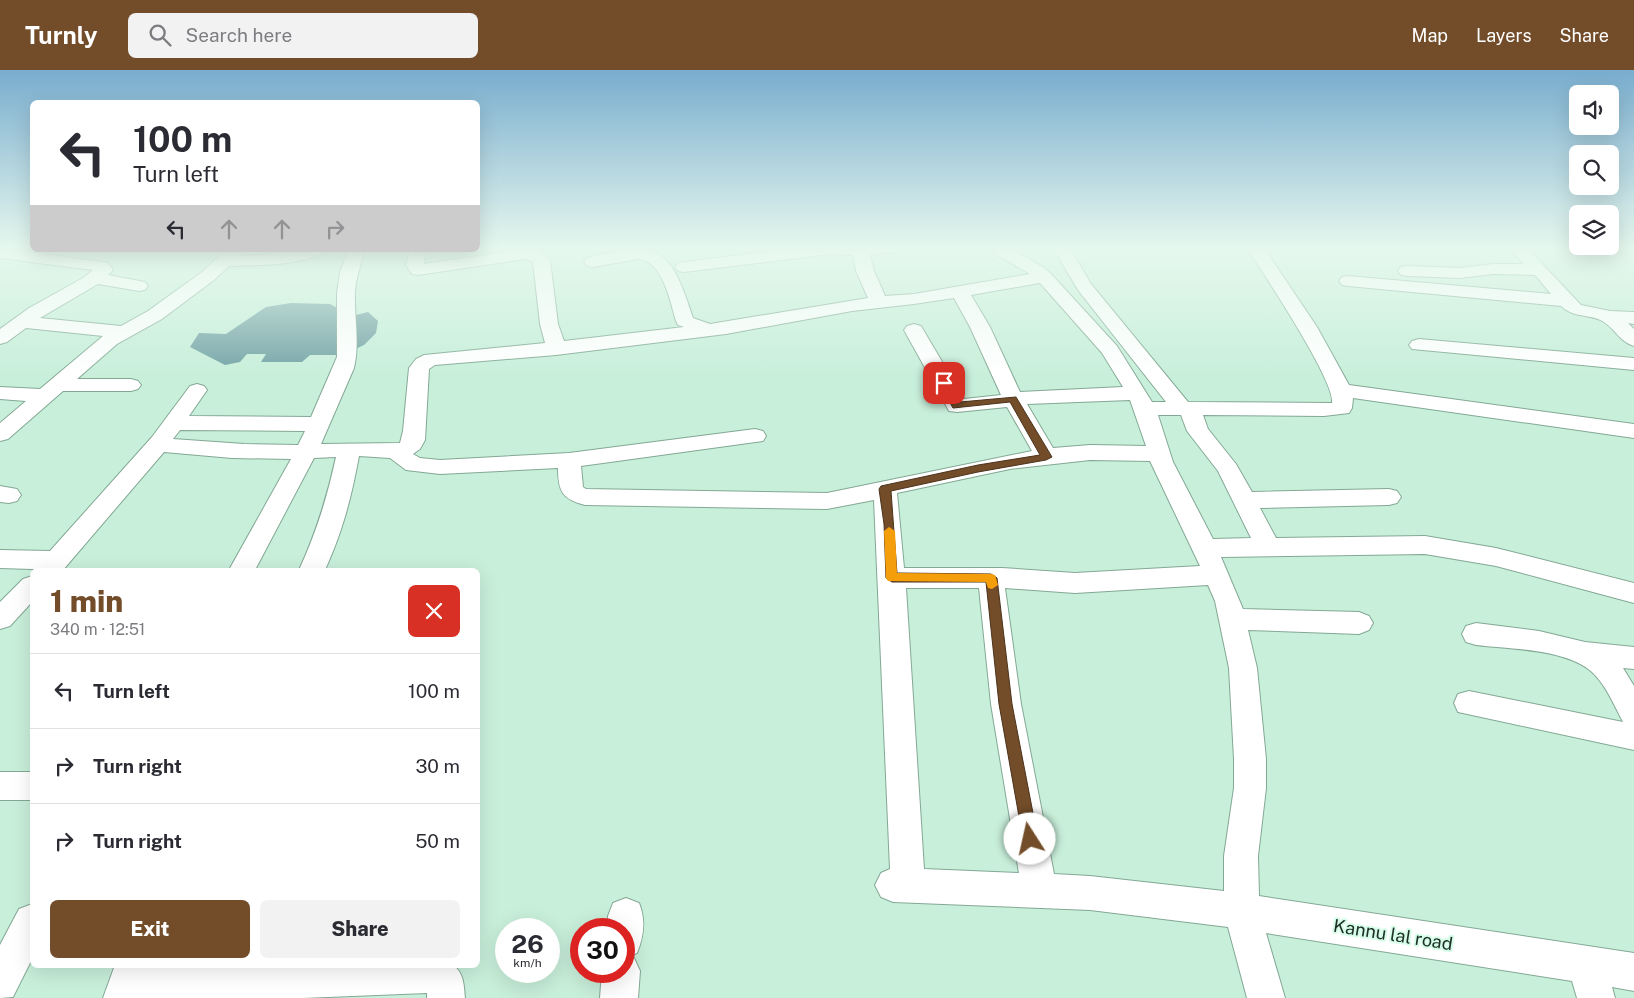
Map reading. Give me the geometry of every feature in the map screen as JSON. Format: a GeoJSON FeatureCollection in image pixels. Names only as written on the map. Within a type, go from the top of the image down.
{"type":"FeatureCollection","features":[{"type":"Feature","properties":{"kind":"street"},"geometry":{"type":"LineString","coordinates":[[0,338],[22,322],[73,291]]}},
{"type":"Feature","properties":{"kind":"street"},"geometry":{"type":"LineString","coordinates":[[0,434],[99,348],[122,332],[155,315],[185,291]]}},
{"type":"Feature","properties":{"kind":"street"},"geometry":{"type":"LineString","coordinates":[[243,568],[306,452],[346,362],[347,291]]}},
{"type":"Feature","properties":{"kind":"street"},"geometry":{"type":"LineString","coordinates":[[545,291],[549,324],[556,349]]}},
{"type":"Feature","properties":{"kind":"street"},"geometry":{"type":"LineString","coordinates":[[674,291],[685,321],[707,330]]}},
{"type":"Feature","properties":{"kind":"street"},"geometry":{"type":"LineString","coordinates":[[874,291],[879,302]]}},
{"type":"Feature","properties":{"kind":"street"},"geometry":{"type":"LineString","coordinates":[[167,433],[169,446],[267,452],[404,450],[412,445],[415,435],[419,368],[423,363],[431,359],[556,349],[748,325],[852,305],[914,299],[952,291]]}},
{"type":"Feature","properties":{"kind":"street"},"geometry":{"type":"LineString","coordinates":[[960,291],[980,327],[1013,399],[1046,457]]}},
{"type":"Feature","properties":{"kind":"street"},"geometry":{"type":"LineString","coordinates":[[1057,291],[1110,350],[1141,400],[1159,454],[1217,575],[1232,619],[1243,668],[1250,760],[1250,788],[1241,856],[1242,911],[1266,998]]}},
{"type":"Feature","properties":{"kind":"street"},"geometry":{"type":"LineString","coordinates":[[1088,291],[1185,408],[1198,431],[1228,469],[1268,547]]}},
{"type":"Feature","properties":{"kind":"street"},"geometry":{"type":"LineString","coordinates":[[914,330],[956,406],[1013,399],[1141,400],[1185,408],[1324,410],[1341,408],[1343,399],[1341,390],[1307,327],[1284,291]]}},
{"type":"Feature","properties":{"kind":"street"},"geometry":{"type":"LineString","coordinates":[[1484,291],[1566,301]]}},
{"type":"Feature","properties":{"kind":"street"},"geometry":{"type":"LineString","coordinates":[[1558,291],[1576,309],[1587,313],[1610,317],[1634,318]]}},
{"type":"Feature","properties":{"kind":"street"},"geometry":{"type":"LineString","coordinates":[[1610,317],[1634,340]]}},
{"type":"Feature","properties":{"kind":"street"},"geometry":{"type":"LineString","coordinates":[[22,322],[122,332]]}},
{"type":"Feature","properties":{"kind":"street"},"geometry":{"type":"LineString","coordinates":[[1419,345],[1634,364]]}},
{"type":"Feature","properties":{"kind":"street"},"geometry":{"type":"LineString","coordinates":[[0,393],[131,385]]}},
{"type":"Feature","properties":{"kind":"street"},"geometry":{"type":"LineString","coordinates":[[0,559],[53,565],[167,433],[197,390]]}},
{"type":"Feature","properties":{"kind":"street"},"geometry":{"type":"LineString","coordinates":[[1341,390],[1634,431]]}},
{"type":"Feature","properties":{"kind":"street"},"geometry":{"type":"LineString","coordinates":[[167,433],[319,424]]}},
{"type":"Feature","properties":{"kind":"street"},"geometry":{"type":"LineString","coordinates":[[395,451],[414,465],[425,467],[569,460],[755,436]]}},
{"type":"Feature","properties":{"kind":"street"},"geometry":{"type":"LineString","coordinates":[[313,568],[337,507],[349,450]]}},
{"type":"Feature","properties":{"kind":"street"},"geometry":{"type":"LineString","coordinates":[[569,460],[572,491],[577,496],[826,501],[841,500],[978,469],[1046,457],[1097,452],[1159,454]]}},
{"type":"Feature","properties":{"kind":"street"},"geometry":{"type":"LineString","coordinates":[[885,489],[892,578],[991,578],[1076,583],[1217,575]]}},
{"type":"Feature","properties":{"kind":"street"},"geometry":{"type":"LineString","coordinates":[[1244,500],[1389,497]]}},
{"type":"Feature","properties":{"kind":"street"},"geometry":{"type":"LineString","coordinates":[[1204,548],[1425,545],[1496,557],[1634,593]]}},
{"type":"Feature","properties":{"kind":"street","name":"Kannu lal road"},"geometry":{"type":"LineString","coordinates":[[892,578],[900,885],[1141,897],[1242,911],[1591,982],[1634,972]]}},
{"type":"Feature","properties":{"kind":"street"},"geometry":{"type":"LineString","coordinates":[[991,578],[1006,704],[1040,891]]}},
{"type":"Feature","properties":{"kind":"street"},"geometry":{"type":"LineString","coordinates":[[0,619],[30,588]]}},
{"type":"Feature","properties":{"kind":"street"},"geometry":{"type":"LineString","coordinates":[[1232,619],[1359,623]]}},
{"type":"Feature","properties":{"kind":"street"},"geometry":{"type":"LineString","coordinates":[[1476,634],[1561,646],[1598,660],[1618,684],[1634,714]]}},
{"type":"Feature","properties":{"kind":"street"},"geometry":{"type":"LineString","coordinates":[[1583,653],[1634,658]]}},
{"type":"Feature","properties":{"kind":"street"},"geometry":{"type":"LineString","coordinates":[[1469,703],[1634,737]]}},
{"type":"Feature","properties":{"kind":"street"},"geometry":{"type":"LineString","coordinates":[[0,786],[30,786]]}},
{"type":"Feature","properties":{"kind":"street"},"geometry":{"type":"LineString","coordinates":[[0,984],[30,926]]}},
{"type":"Feature","properties":{"kind":"street"},"geometry":{"type":"LineString","coordinates":[[127,983],[434,974],[445,982],[446,998]]}},
{"type":"Feature","properties":{"kind":"street"},"geometry":{"type":"LineString","coordinates":[[619,998],[620,983]]}},
{"type":"Feature","properties":{"kind":"water"},"geometry":{"type":"Polygon","coordinates":[[[291,303],[330,304],[352,316],[368,312],[378,321],[376,333],[364,345],[343,355],[310,355],[302,362],[261,362],[266,354],[247,354],[240,362],[225,365],[190,347],[199,333],[226,334],[266,307],[291,303]]]}},
{"type":"Feature","properties":{"kind":"slow traffic"},"geometry":{"type":"LineString","coordinates":[[889,531],[892,578],[991,578],[992,585]]}},
{"type":"Feature","properties":{"kind":"route"},"geometry":{"type":"LineString","coordinates":[[944,383],[956,406],[1013,399],[1046,457],[885,489],[892,578],[991,578],[1006,704],[1030,839]]}}]}
